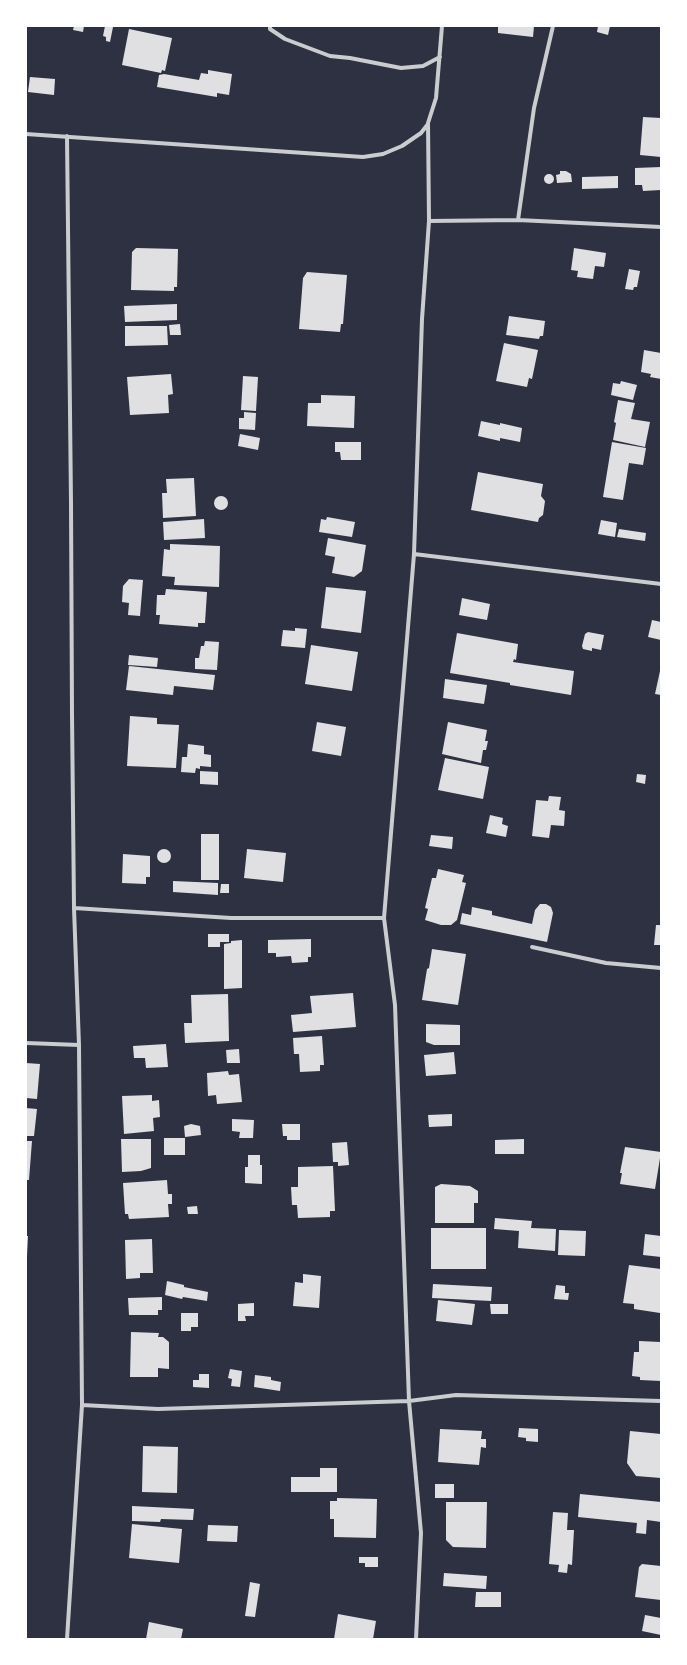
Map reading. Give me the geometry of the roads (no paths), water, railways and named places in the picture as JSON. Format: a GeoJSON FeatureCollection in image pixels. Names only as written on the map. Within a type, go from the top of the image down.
{"type":"FeatureCollection","features":[{"type":"Feature","properties":{"kind":"street"},"geometry":{"type":"LineString","coordinates":[[270,26],[270,29],[285,39],[330,56],[350,58],[401,68],[423,66],[440,57]]}},
{"type":"Feature","properties":{"kind":"street"},"geometry":{"type":"LineString","coordinates":[[416,1639],[421,1533],[410,1401],[395,1006],[384,918],[414,554],[422,319],[430,222],[428,123],[436,98],[442,26]]}},
{"type":"Feature","properties":{"kind":"street"},"geometry":{"type":"LineString","coordinates":[[518,220],[534,108],[553,26]]}},
{"type":"Feature","properties":{"kind":"street"},"geometry":{"type":"LineString","coordinates":[[26,134],[363,157],[383,154],[402,146],[420,133],[428,123]]}},
{"type":"Feature","properties":{"kind":"street"},"geometry":{"type":"LineString","coordinates":[[67,136],[74,908],[79,1045],[82,1405],[67,1639]]}},
{"type":"Feature","properties":{"kind":"street"},"geometry":{"type":"LineString","coordinates":[[430,222],[518,220],[661,227]]}},
{"type":"Feature","properties":{"kind":"street"},"geometry":{"type":"LineString","coordinates":[[414,554],[661,584]]}},
{"type":"Feature","properties":{"kind":"street"},"geometry":{"type":"LineString","coordinates":[[74,908],[231,918],[384,918]]}},
{"type":"Feature","properties":{"kind":"street"},"geometry":{"type":"LineString","coordinates":[[532,946],[606,963],[661,968]]}},
{"type":"Feature","properties":{"kind":"street"},"geometry":{"type":"LineString","coordinates":[[26,1043],[79,1045]]}},
{"type":"Feature","properties":{"kind":"street"},"geometry":{"type":"LineString","coordinates":[[82,1405],[158,1409],[410,1401],[456,1395],[661,1401]]}}]}
